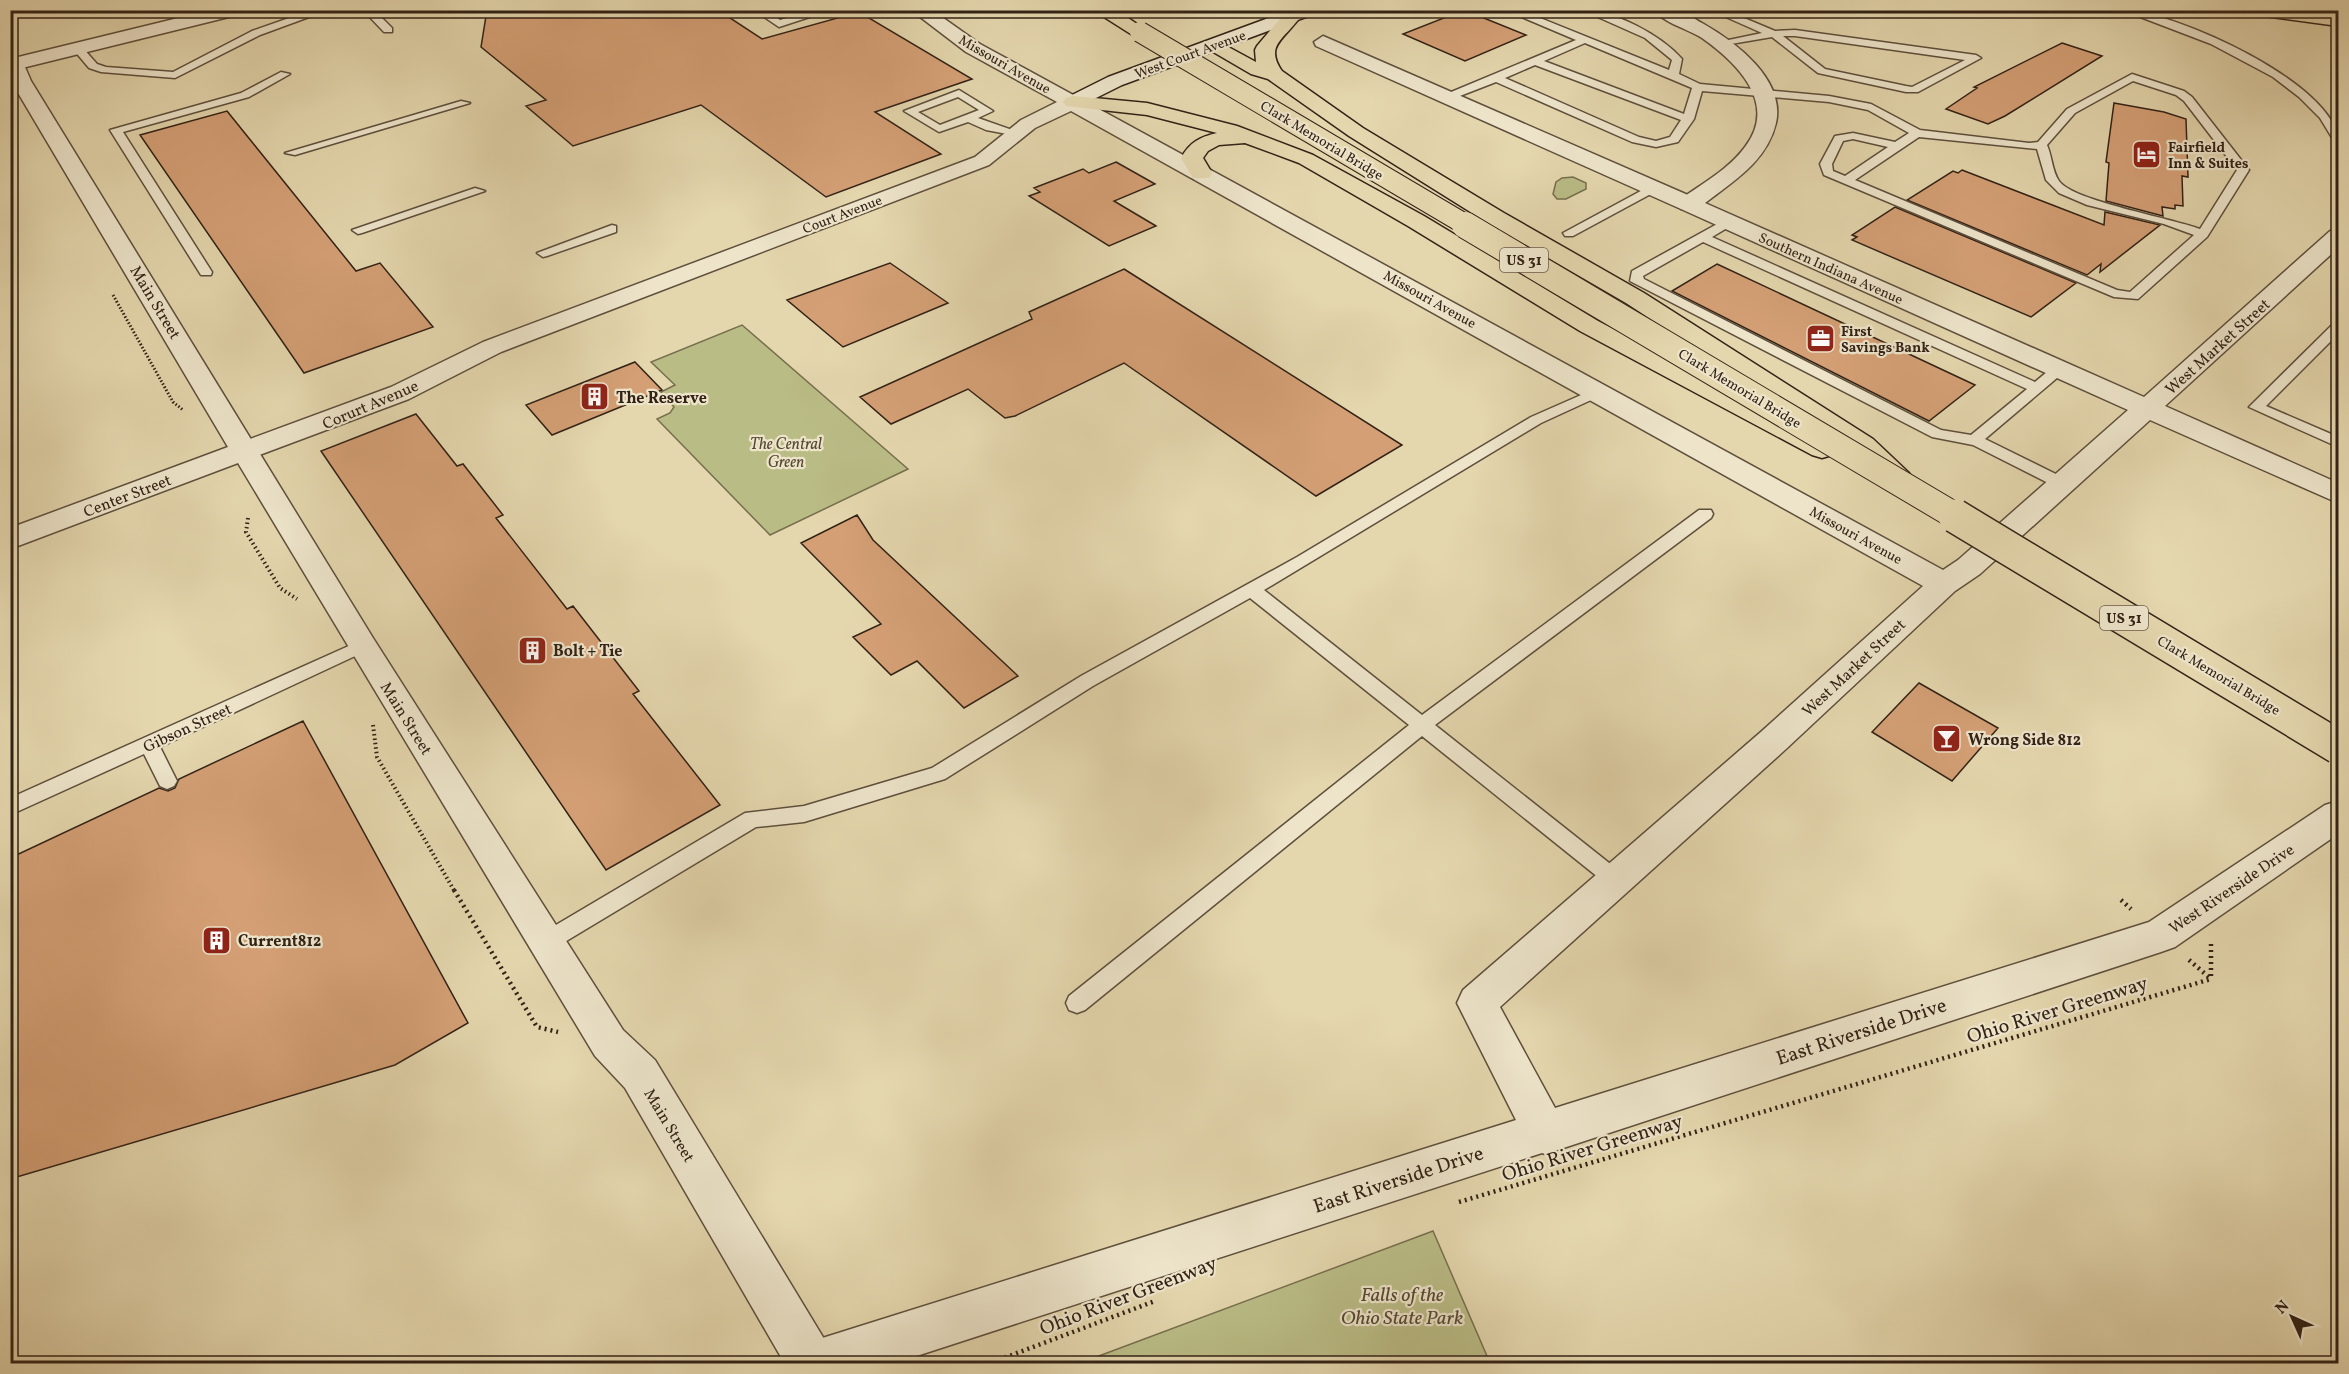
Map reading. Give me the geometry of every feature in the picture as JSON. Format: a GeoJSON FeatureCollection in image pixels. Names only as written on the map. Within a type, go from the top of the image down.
{"type":"FeatureCollection","features":[{"type":"Feature","properties":{"kind":"main road","name":"US 31"},"geometry":{"type":"LineString","coordinates":[[1102,10],[1140,32]]}},
{"type":"Feature","properties":{"kind":"main road","name":"US 31"},"geometry":{"type":"LineString","coordinates":[[1107,10],[1140,32]]}},
{"type":"Feature","properties":{"kind":"main road"},"geometry":{"type":"LineString","coordinates":[[2256,10],[2338,21]]}},
{"type":"Feature","properties":{"kind":"main road"},"geometry":{"type":"LineString","coordinates":[[2326,10],[2338,12]]}},
{"type":"Feature","properties":{"kind":"main road"},"geometry":{"type":"LineString","coordinates":[[1275,75],[1264,59],[1264,50],[1300,14]]}},
{"type":"Feature","properties":{"kind":"main road","name":"Clark Memorial Bridge"},"geometry":{"type":"LineString","coordinates":[[1140,32],[1909,488],[2338,747]]}},
{"type":"Feature","properties":{"kind":"main road"},"geometry":{"type":"LineString","coordinates":[[1212,46],[1258,70],[1275,75],[1394,155],[1496,218],[1635,298],[1863,445],[1909,488]]}},
{"type":"Feature","properties":{"kind":"main road"},"geometry":{"type":"LineString","coordinates":[[1073,102],[1135,107],[1256,139],[1335,174],[1589,326],[1686,375],[1805,441],[1909,488]]}},
{"type":"Feature","properties":{"kind":"main road"},"geometry":{"type":"LineString","coordinates":[[1201,173],[1192,158],[1204,144],[1233,137],[1256,139]]}},
{"type":"Feature","properties":{"kind":"street"},"geometry":{"type":"LineString","coordinates":[[13,64],[236,10]]}},
{"type":"Feature","properties":{"kind":"street","name":"Missouri Avenue"},"geometry":{"type":"LineString","coordinates":[[920,10],[973,48],[1944,584]]}},
{"type":"Feature","properties":{"kind":"street"},"geometry":{"type":"LineString","coordinates":[[1663,10],[1722,44],[1753,74],[1763,93],[1767,121],[1758,145],[1749,156],[1689,204]]}},
{"type":"Feature","properties":{"kind":"street","name":"West Court Avenue"},"geometry":{"type":"LineString","coordinates":[[1073,102],[1115,81],[1300,14]]}},
{"type":"Feature","properties":{"kind":"street","name":"Southern Indiana Avenue"},"geometry":{"type":"LineString","coordinates":[[1323,42],[2148,409],[2336,489]]}},
{"type":"Feature","properties":{"kind":"street","name":"Main Street"},"geometry":{"type":"LineString","coordinates":[[13,64],[21,81],[362,646],[609,1043],[640,1074],[814,1364]]}},
{"type":"Feature","properties":{"kind":"street","name":"Court Avenue"},"geometry":{"type":"LineString","coordinates":[[492,347],[982,161],[1028,124],[1073,102]]}},
{"type":"Feature","properties":{"kind":"street","name":"West Market Street"},"geometry":{"type":"LineString","coordinates":[[1545,1133],[1477,1003],[1944,584],[1969,567],[2148,409],[2338,236]]}},
{"type":"Feature","properties":{"kind":"street","name":"Corurt Avenue"},"geometry":{"type":"LineString","coordinates":[[244,452],[400,393],[492,347]]}},
{"type":"Feature","properties":{"kind":"street","name":"Center Street"},"geometry":{"type":"LineString","coordinates":[[10,539],[244,452]]}},
{"type":"Feature","properties":{"kind":"street","name":"West Riverside Drive"},"geometry":{"type":"LineString","coordinates":[[1980,993],[2161,935],[2338,815]]}},
{"type":"Feature","properties":{"kind":"street","name":"East Riverside Drive"},"geometry":{"type":"LineString","coordinates":[[814,1364],[1980,993]]}},
{"type":"Feature","properties":{"kind":"lane"},"geometry":{"type":"LineString","coordinates":[[78,49],[93,66],[105,70],[175,75],[256,33],[323,10]]}},
{"type":"Feature","properties":{"kind":"lane"},"geometry":{"type":"LineString","coordinates":[[368,10],[388,30]]}},
{"type":"Feature","properties":{"kind":"lane"},"geometry":{"type":"LineString","coordinates":[[759,10],[779,24],[826,10]]}},
{"type":"Feature","properties":{"kind":"lane"},"geometry":{"type":"LineString","coordinates":[[1510,10],[1698,87],[1829,99],[1871,107],[1917,133],[2029,146],[2041,145],[2071,111],[2132,77],[2180,93],[2188,99],[2243,170],[2203,234],[2133,296],[2114,293],[1828,173],[1826,164],[1839,138],[1853,136],[1897,146]]}},
{"type":"Feature","properties":{"kind":"lane"},"geometry":{"type":"LineString","coordinates":[[1587,10],[1649,36],[1677,59],[1673,75]]}},
{"type":"Feature","properties":{"kind":"lane"},"geometry":{"type":"LineString","coordinates":[[1715,10],[1774,34],[1821,71],[1906,89],[1914,90],[1976,58],[1795,33],[1774,34],[1722,44]]}},
{"type":"Feature","properties":{"kind":"lane"},"geometry":{"type":"LineString","coordinates":[[2127,10],[2177,27],[2268,70],[2306,96],[2338,139]]}},
{"type":"Feature","properties":{"kind":"lane"},"geometry":{"type":"LineString","coordinates":[[1448,97],[1584,40]]}},
{"type":"Feature","properties":{"kind":"lane"},"geometry":{"type":"LineString","coordinates":[[1535,61],[1688,119]]}},
{"type":"Feature","properties":{"kind":"lane"},"geometry":{"type":"LineString","coordinates":[[207,272],[116,130],[245,95],[285,74]]}},
{"type":"Feature","properties":{"kind":"lane"},"geometry":{"type":"LineString","coordinates":[[1496,78],[1636,140],[1656,144],[1674,140],[1688,119],[1698,87]]}},
{"type":"Feature","properties":{"kind":"lane"},"geometry":{"type":"LineString","coordinates":[[968,118],[988,111],[959,93],[909,111],[939,129],[968,118],[990,129],[1014,134]]}},
{"type":"Feature","properties":{"kind":"lane"},"geometry":{"type":"LineString","coordinates":[[291,153],[465,103]]}},
{"type":"Feature","properties":{"kind":"lane"},"geometry":{"type":"LineString","coordinates":[[1848,182],[1850,177],[1917,133]]}},
{"type":"Feature","properties":{"kind":"lane"},"geometry":{"type":"LineString","coordinates":[[2041,145],[2046,153],[2053,182],[2061,190],[2103,205],[2170,222],[2203,234]]}},
{"type":"Feature","properties":{"kind":"lane"},"geometry":{"type":"LineString","coordinates":[[1569,234],[1654,189]]}},
{"type":"Feature","properties":{"kind":"lane"},"geometry":{"type":"LineString","coordinates":[[358,230],[479,191]]}},
{"type":"Feature","properties":{"kind":"lane"},"geometry":{"type":"LineString","coordinates":[[1728,222],[1637,274],[1637,281],[1937,434],[1978,441],[2063,484]]}},
{"type":"Feature","properties":{"kind":"lane"},"geometry":{"type":"LineString","coordinates":[[543,253],[612,229]]}},
{"type":"Feature","properties":{"kind":"lane"},"geometry":{"type":"LineString","coordinates":[[1703,237],[2037,388]]}},
{"type":"Feature","properties":{"kind":"lane"},"geometry":{"type":"LineString","coordinates":[[2338,327],[2256,407],[2338,441]]}},
{"type":"Feature","properties":{"kind":"lane"},"geometry":{"type":"LineString","coordinates":[[1978,441],[1975,440],[2059,369]]}},
{"type":"Feature","properties":{"kind":"lane"},"geometry":{"type":"LineString","coordinates":[[546,942],[752,819],[804,814],[938,774],[1087,681],[1252,590],[1536,420],[1597,392]]}},
{"type":"Feature","properties":{"kind":"lane"},"geometry":{"type":"LineString","coordinates":[[1077,1003],[1422,725],[1705,514]]}},
{"type":"Feature","properties":{"kind":"lane"},"geometry":{"type":"LineString","coordinates":[[1252,590],[1616,880]]}},
{"type":"Feature","properties":{"kind":"lane","name":"Gibson Street"},"geometry":{"type":"LineString","coordinates":[[10,807],[362,646]]}},
{"type":"Feature","properties":{"kind":"lane"},"geometry":{"type":"LineString","coordinates":[[149,744],[167,781]]}},
{"type":"Feature","properties":{"kind":"path"},"geometry":{"type":"LineString","coordinates":[[245,509],[249,520],[246,532],[261,558],[280,588],[304,605]]}},
{"type":"Feature","properties":{"kind":"path"},"geometry":{"type":"LineString","coordinates":[[373,720],[377,757],[483,941],[537,1027]]}},
{"type":"Feature","properties":{"kind":"path","name":"Ohio River Greenway"},"geometry":{"type":"LineString","coordinates":[[1452,1204],[2211,979]]}},
{"type":"Feature","properties":{"kind":"path","name":"Ohio River Greenway"},"geometry":{"type":"LineString","coordinates":[[988,1364],[1163,1298]]}},
{"type":"Feature","properties":{"kind":"green space"},"geometry":{"type":"Polygon","coordinates":[[[1573,177],[1586,183],[1586,189],[1566,199],[1557,199],[1553,194],[1556,182],[1562,178],[1573,177]]]}},
{"type":"Feature","properties":{"kind":"green space","name":"The Central Green"},"geometry":{"type":"Polygon","coordinates":[[[742,325],[908,469],[770,535],[657,419],[670,413],[674,407],[661,392],[675,385],[651,362],[742,325]]]}},
{"type":"Feature","properties":{"kind":"green space","name":"Falls of the Ohio State Park"},"geometry":{"type":"Polygon","coordinates":[[[1433,1231],[1490,1363],[1080,1363],[1433,1231]]]}},
{"type":"Feature","properties":{"kind":"building"},"geometry":{"type":"Polygon","coordinates":[[[487,10],[718,10],[762,39],[859,12],[972,79],[875,112],[941,154],[826,197],[701,105],[573,146],[526,106],[546,100],[481,47],[487,10]]]}},
{"type":"Feature","properties":{"kind":"building"},"geometry":{"type":"Polygon","coordinates":[[[1464,10],[1526,35],[1465,61],[1403,34],[1464,10]]]}},
{"type":"Feature","properties":{"kind":"building"},"geometry":{"type":"Polygon","coordinates":[[[2062,43],[2102,56],[2005,116],[1988,124],[1946,109],[1977,88],[1974,87],[2062,43]]]}},
{"type":"Feature","properties":{"kind":"building","name":"Fairfield Inn & Suites"},"geometry":{"type":"Polygon","coordinates":[[[2114,103],[2164,112],[2186,119],[2188,177],[2182,176],[2183,206],[2175,205],[2175,209],[2162,207],[2163,216],[2106,201],[2109,163],[2106,162],[2114,103]]]}},
{"type":"Feature","properties":{"kind":"building"},"geometry":{"type":"Polygon","coordinates":[[[227,111],[356,271],[380,263],[433,327],[304,373],[140,135],[227,111]]]}},
{"type":"Feature","properties":{"kind":"building"},"geometry":{"type":"Polygon","coordinates":[[[1116,162],[1155,184],[1114,201],[1156,226],[1109,246],[1029,196],[1040,192],[1034,188],[1083,169],[1089,173],[1116,162]]]}},
{"type":"Feature","properties":{"kind":"building"},"geometry":{"type":"Polygon","coordinates":[[[1962,170],[2104,225],[2105,212],[2160,225],[2100,272],[2101,264],[2087,275],[1907,200],[1953,171],[1958,173],[1962,170]]]}},
{"type":"Feature","properties":{"kind":"building"},"geometry":{"type":"Polygon","coordinates":[[[1895,207],[2076,283],[2031,317],[1852,240],[1857,237],[1852,235],[1895,207]]]}},
{"type":"Feature","properties":{"kind":"building"},"geometry":{"type":"Polygon","coordinates":[[[890,263],[948,303],[843,347],[787,300],[890,263]]]}},
{"type":"Feature","properties":{"kind":"building","name":"First Savings Bank"},"geometry":{"type":"Polygon","coordinates":[[[1717,264],[1975,385],[1929,421],[1672,291],[1717,264]]]}},
{"type":"Feature","properties":{"kind":"building"},"geometry":{"type":"Polygon","coordinates":[[[1124,269],[1402,445],[1316,496],[1124,363],[1015,416],[1005,418],[968,389],[891,424],[860,397],[1032,319],[1029,312],[1124,269]]]}},
{"type":"Feature","properties":{"kind":"building","name":"The Reserve"},"geometry":{"type":"Polygon","coordinates":[[[635,362],[662,390],[552,435],[526,405],[635,362]]]}},
{"type":"Feature","properties":{"kind":"building","name":"Bolt + Tie"},"geometry":{"type":"Polygon","coordinates":[[[416,414],[457,466],[463,464],[503,515],[496,518],[567,609],[573,606],[639,691],[633,694],[720,805],[606,870],[321,451],[416,414]]]}},
{"type":"Feature","properties":{"kind":"building"},"geometry":{"type":"Polygon","coordinates":[[[857,515],[873,540],[1018,676],[964,708],[917,661],[891,675],[853,637],[881,624],[801,543],[857,515]]]}},
{"type":"Feature","properties":{"kind":"building","name":"Wrong Side 812"},"geometry":{"type":"Polygon","coordinates":[[[1919,683],[1998,728],[1952,781],[1872,732],[1919,683]]]}},
{"type":"Feature","properties":{"kind":"building","name":"Current812"},"geometry":{"type":"Polygon","coordinates":[[[303,721],[468,1023],[395,1065],[10,1179],[10,858],[159,788],[168,791],[175,788],[179,779],[303,721]]]}},
{"type":"Feature","properties":{"kind":"place","name":"Fairfield Inn & Suites"},"geometry":{"type":"Point","coordinates":[2147,155]}},
{"type":"Feature","properties":{"kind":"place","name":"First Savings Bank"},"geometry":{"type":"Point","coordinates":[1820,339]}},
{"type":"Feature","properties":{"kind":"place","name":"The Reserve"},"geometry":{"type":"Point","coordinates":[595,397]}},
{"type":"Feature","properties":{"kind":"place","name":"Bolt + Tie"},"geometry":{"type":"Point","coordinates":[532,650]}},
{"type":"Feature","properties":{"kind":"place","name":"Wrong Side 812"},"geometry":{"type":"Point","coordinates":[1947,739]}},
{"type":"Feature","properties":{"kind":"place","name":"Current812"},"geometry":{"type":"Point","coordinates":[217,940]}}]}
